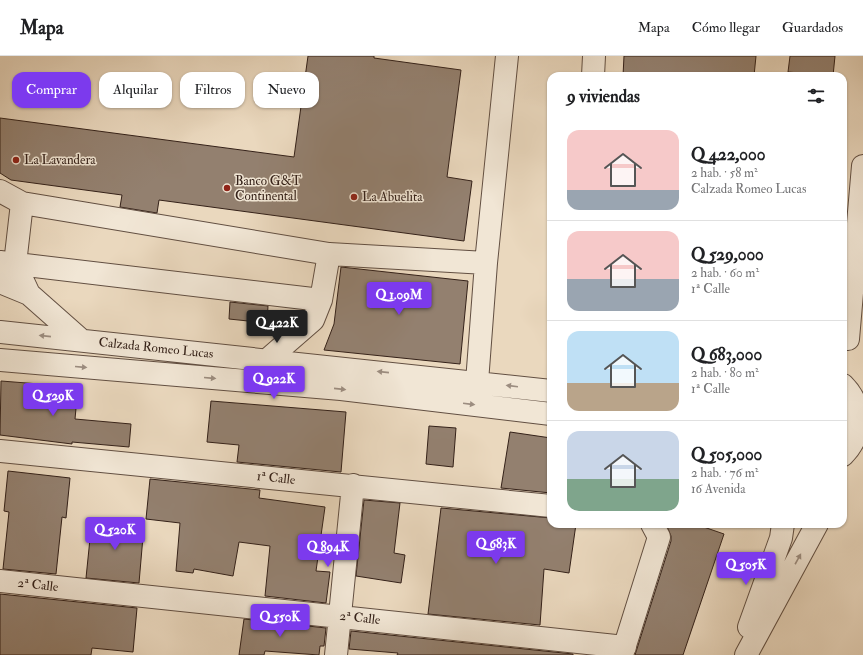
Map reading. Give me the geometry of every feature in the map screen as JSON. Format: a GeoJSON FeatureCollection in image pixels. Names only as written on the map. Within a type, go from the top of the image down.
{"type":"FeatureCollection","features":[{"type":"Feature","properties":{"kind":"street"},"geometry":{"type":"LineString","coordinates":[[477,382],[486,263],[507,56]]}},
{"type":"Feature","properties":{"kind":"street"},"geometry":{"type":"LineString","coordinates":[[593,72],[594,56]]}},
{"type":"Feature","properties":{"kind":"street"},"geometry":{"type":"LineString","coordinates":[[847,332],[863,166]]}},
{"type":"Feature","properties":{"kind":"street"},"geometry":{"type":"LineString","coordinates":[[0,191],[22,203],[329,254],[486,263]]}},
{"type":"Feature","properties":{"kind":"street"},"geometry":{"type":"LineString","coordinates":[[22,203],[8,263],[29,294],[81,340]]}},
{"type":"Feature","properties":{"kind":"street"},"geometry":{"type":"LineString","coordinates":[[267,360],[313,320],[321,300],[329,254]]}},
{"type":"Feature","properties":{"kind":"street"},"geometry":{"type":"LineString","coordinates":[[8,263],[321,300]]}},
{"type":"Feature","properties":{"kind":"street"},"geometry":{"type":"LineString","coordinates":[[0,282],[29,294]]}},
{"type":"Feature","properties":{"kind":"street"},"geometry":{"type":"LineString","coordinates":[[847,341],[863,321]]}},
{"type":"Feature","properties":{"kind":"street","name":"Calzada Romeo Lucas"},"geometry":{"type":"LineString","coordinates":[[0,332],[547,391]]}},
{"type":"Feature","properties":{"kind":"street","name":"Calzada Romeo Lucas"},"geometry":{"type":"LineString","coordinates":[[0,360],[341,389],[547,414]]}},
{"type":"Feature","properties":{"kind":"street"},"geometry":{"type":"LineString","coordinates":[[847,389],[853,394],[860,408],[862,422],[860,433],[847,454]]}},
{"type":"Feature","properties":{"kind":"street","name":"1ª Calle"},"geometry":{"type":"LineString","coordinates":[[0,455],[353,485],[547,506]]}},
{"type":"Feature","properties":{"kind":"street"},"geometry":{"type":"LineString","coordinates":[[336,655],[353,485]]}},
{"type":"Feature","properties":{"kind":"street"},"geometry":{"type":"LineString","coordinates":[[624,651],[659,537],[654,528]]}},
{"type":"Feature","properties":{"kind":"street"},"geometry":{"type":"LineString","coordinates":[[739,655],[781,538],[782,528]]}},
{"type":"Feature","properties":{"kind":"street"},"geometry":{"type":"LineString","coordinates":[[746,655],[815,528]]}},
{"type":"Feature","properties":{"kind":"street","name":"2ª Calle"},"geometry":{"type":"LineString","coordinates":[[0,581],[340,616],[624,651]]}},
{"type":"Feature","properties":{"kind":"building"},"geometry":{"type":"Polygon","coordinates":[[[308,56],[374,56],[374,58],[461,70],[447,177],[472,181],[464,241],[159,200],[157,213],[120,207],[122,195],[11,180],[0,173],[0,118],[294,157],[301,108],[319,108],[319,72],[306,72],[308,56]]]}},
{"type":"Feature","properties":{"kind":"building"},"geometry":{"type":"Polygon","coordinates":[[[624,56],[756,56],[754,72],[623,72],[624,56]]]}},
{"type":"Feature","properties":{"kind":"building"},"geometry":{"type":"Polygon","coordinates":[[[790,56],[835,56],[833,72],[788,72],[790,56]]]}},
{"type":"Feature","properties":{"kind":"building"},"geometry":{"type":"Polygon","coordinates":[[[341,267],[468,281],[460,364],[324,350],[334,324],[341,267]]]}},
{"type":"Feature","properties":{"kind":"building"},"geometry":{"type":"Polygon","coordinates":[[[230,302],[268,306],[267,323],[229,319],[230,302]]]}},
{"type":"Feature","properties":{"kind":"building"},"geometry":{"type":"Polygon","coordinates":[[[1,381],[78,387],[75,419],[131,424],[129,447],[72,442],[72,444],[0,435],[1,381]]]}},
{"type":"Feature","properties":{"kind":"building"},"geometry":{"type":"Polygon","coordinates":[[[211,401],[346,412],[341,472],[237,462],[239,445],[207,442],[211,401]]]}},
{"type":"Feature","properties":{"kind":"building"},"geometry":{"type":"Polygon","coordinates":[[[429,426],[456,428],[453,467],[426,464],[429,426]]]}},
{"type":"Feature","properties":{"kind":"building"},"geometry":{"type":"Polygon","coordinates":[[[510,432],[547,437],[547,493],[501,488],[510,432]]]}},
{"type":"Feature","properties":{"kind":"building"},"geometry":{"type":"Polygon","coordinates":[[[8,471],[70,478],[66,518],[62,517],[56,574],[3,569],[9,512],[4,511],[8,471]]]}},
{"type":"Feature","properties":{"kind":"building"},"geometry":{"type":"Polygon","coordinates":[[[150,479],[260,490],[259,498],[325,507],[316,571],[330,572],[326,603],[265,596],[270,546],[239,542],[233,576],[194,569],[193,573],[176,571],[180,523],[146,519],[150,479]]]}},
{"type":"Feature","properties":{"kind":"building"},"geometry":{"type":"Polygon","coordinates":[[[364,500],[400,503],[394,553],[405,555],[401,583],[356,576],[364,500]]]}},
{"type":"Feature","properties":{"kind":"building"},"geometry":{"type":"Polygon","coordinates":[[[441,508],[547,518],[547,528],[575,528],[569,573],[544,569],[540,625],[428,614],[441,508]]]}},
{"type":"Feature","properties":{"kind":"building"},"geometry":{"type":"Polygon","coordinates":[[[92,519],[144,525],[139,583],[86,578],[92,519]]]}},
{"type":"Feature","properties":{"kind":"building"},"geometry":{"type":"Polygon","coordinates":[[[668,528],[707,528],[724,534],[683,655],[635,655],[671,541],[671,536],[668,528]]]}},
{"type":"Feature","properties":{"kind":"building"},"geometry":{"type":"Polygon","coordinates":[[[0,594],[137,608],[133,652],[92,648],[91,655],[0,655],[0,594]]]}},
{"type":"Feature","properties":{"kind":"building"},"geometry":{"type":"Polygon","coordinates":[[[244,619],[326,628],[324,646],[320,646],[319,655],[265,651],[264,655],[239,655],[244,619]]]}},
{"type":"Feature","properties":{"kind":"building"},"geometry":{"type":"Polygon","coordinates":[[[351,631],[573,655],[397,655],[398,653],[349,649],[351,631]]]}},
{"type":"Feature","properties":{"kind":"place","name":"La Lavandera"},"geometry":{"type":"Point","coordinates":[16,160]}},
{"type":"Feature","properties":{"kind":"place","name":"Banco G&T Continental"},"geometry":{"type":"Point","coordinates":[227,188]}},
{"type":"Feature","properties":{"kind":"place","name":"La Abuelita"},"geometry":{"type":"Point","coordinates":[354,197]}}]}
